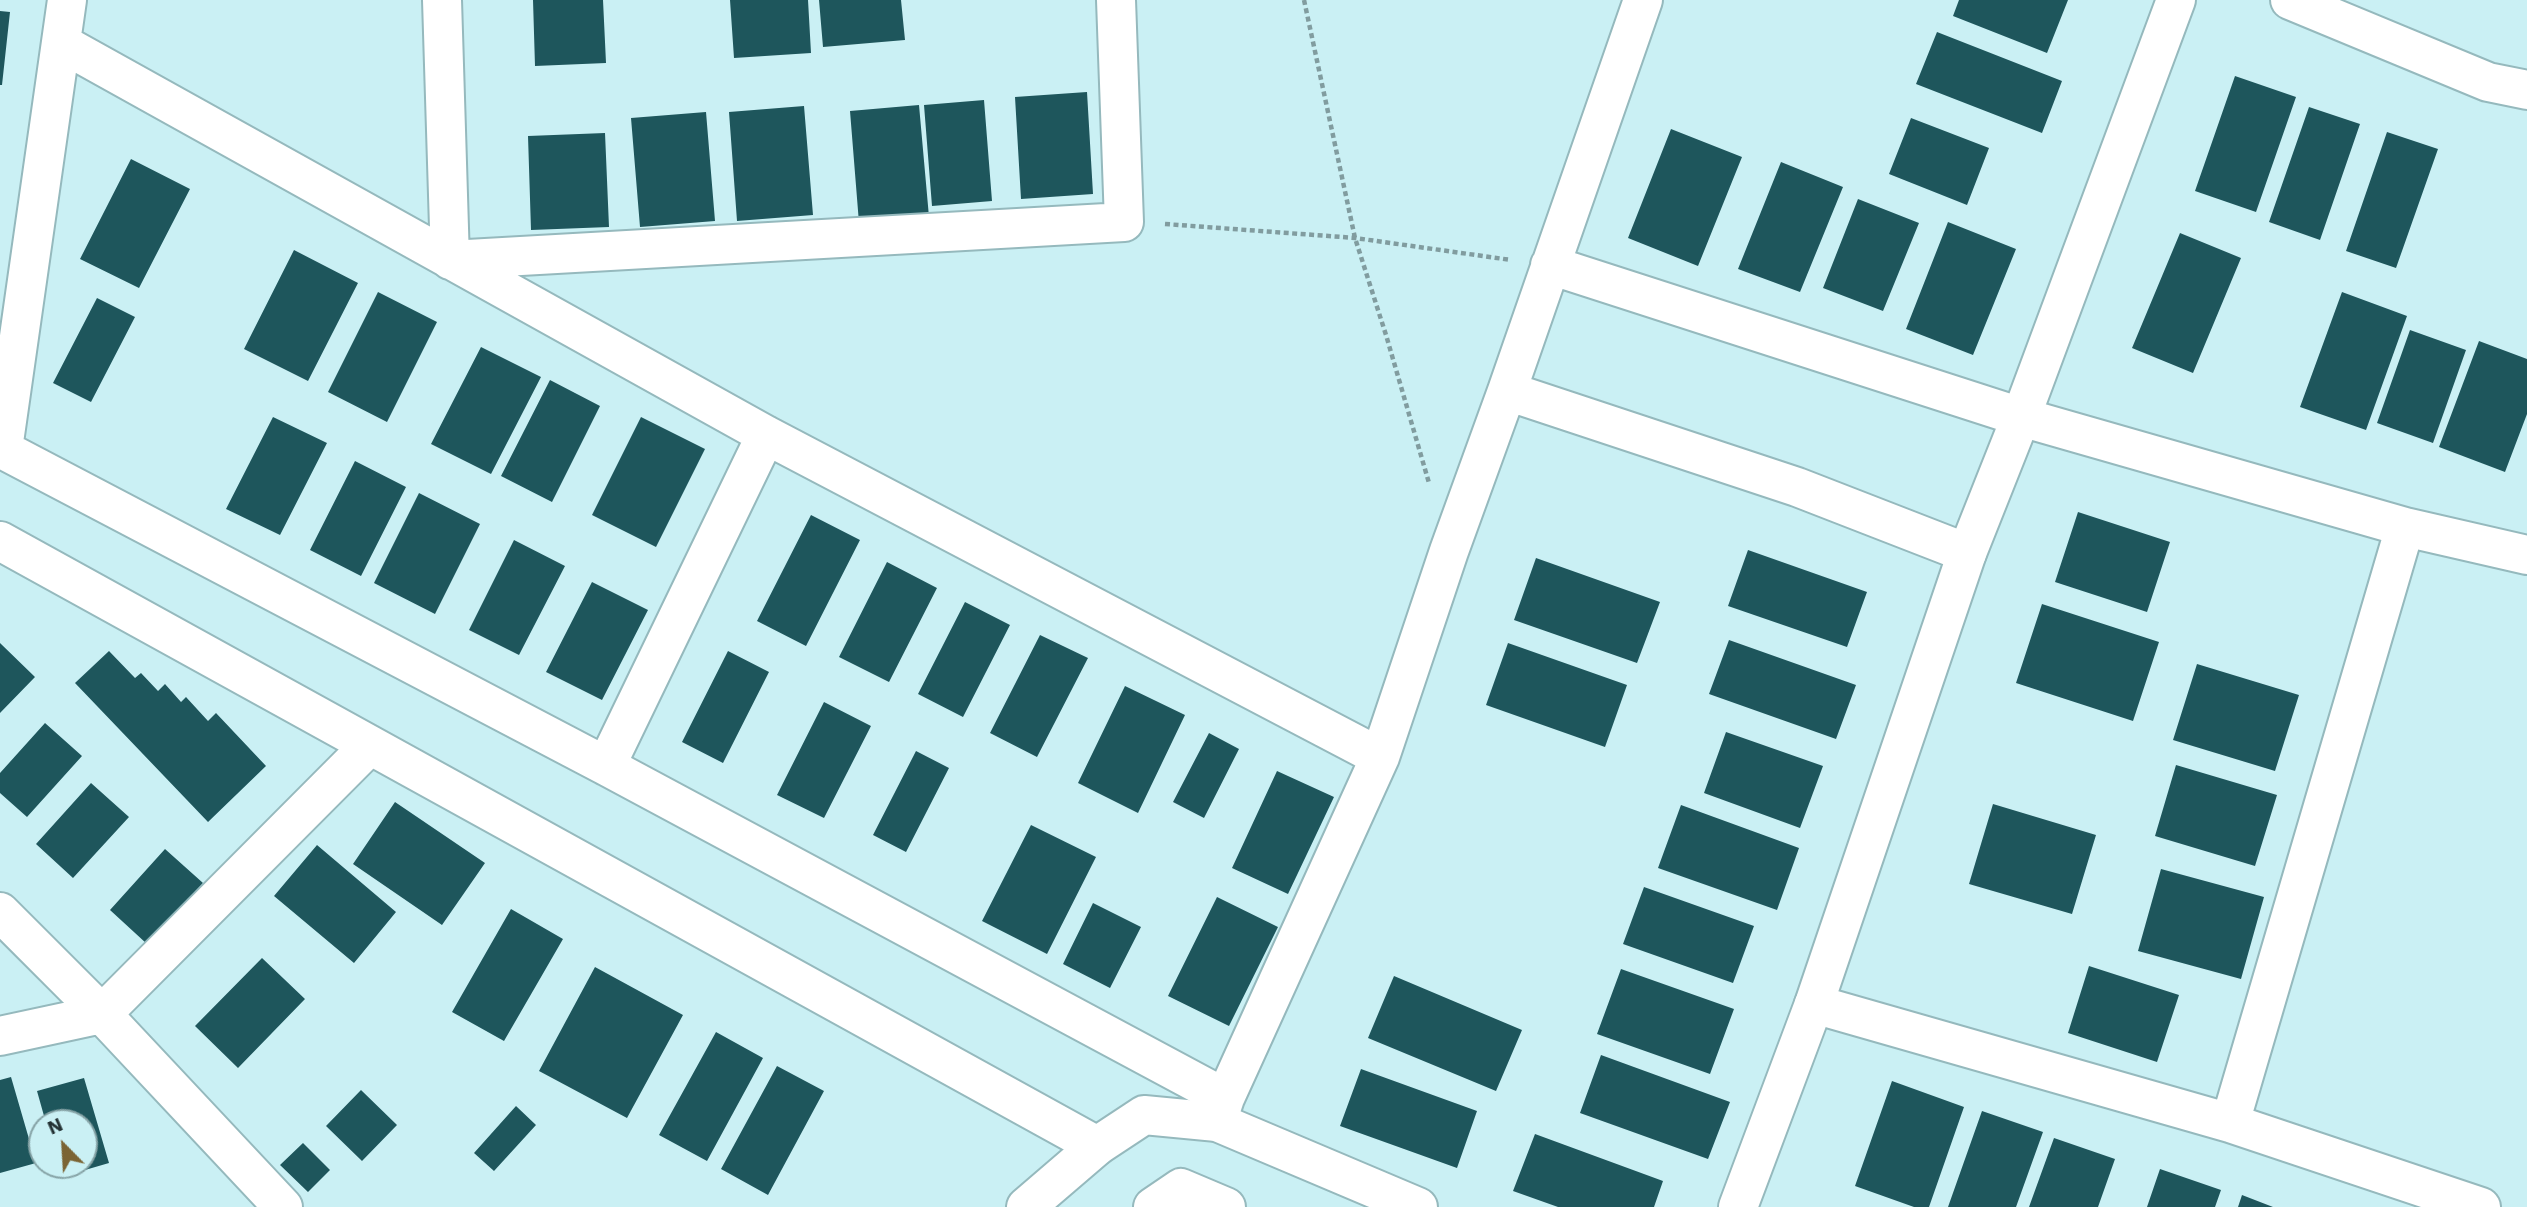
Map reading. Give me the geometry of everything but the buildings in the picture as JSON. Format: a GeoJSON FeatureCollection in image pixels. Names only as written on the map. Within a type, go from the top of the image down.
{"type":"FeatureCollection","features":[{"type":"Feature","properties":{"kind":"street"},"geometry":{"type":"LineString","coordinates":[[67,0],[1,449],[606,766],[1221,1110],[1418,1207]]}},
{"type":"Feature","properties":{"kind":"street"},"geometry":{"type":"LineString","coordinates":[[442,0],[450,260]]}},
{"type":"Feature","properties":{"kind":"street"},"geometry":{"type":"LineString","coordinates":[[450,260],[1124,222],[1116,0]]}},
{"type":"Feature","properties":{"kind":"street"},"geometry":{"type":"LineString","coordinates":[[1221,1110],[1380,757],[1449,551],[1643,0]]}},
{"type":"Feature","properties":{"kind":"street"},"geometry":{"type":"LineString","coordinates":[[1738,1207],[1814,1004],[1967,553],[2021,417],[2176,0]]}},
{"type":"Feature","properties":{"kind":"street"},"geometry":{"type":"LineString","coordinates":[[2290,0],[2488,82],[2527,90]]}},
{"type":"Feature","properties":{"kind":"street"},"geometry":{"type":"LineString","coordinates":[[61,43],[766,435],[1380,757]]}},
{"type":"Feature","properties":{"kind":"street"},"geometry":{"type":"LineString","coordinates":[[1550,265],[2021,417],[2405,527],[2527,555]]}},
{"type":"Feature","properties":{"kind":"street"},"geometry":{"type":"LineString","coordinates":[[1507,391],[1797,488],[1967,553]]}},
{"type":"Feature","properties":{"kind":"street"},"geometry":{"type":"LineString","coordinates":[[606,766],[766,435]]}},
{"type":"Feature","properties":{"kind":"street"},"geometry":{"type":"LineString","coordinates":[[2230,1123],[2405,527]]}},
{"type":"Feature","properties":{"kind":"street"},"geometry":{"type":"LineString","coordinates":[[0,541],[1097,1146]]}},
{"type":"Feature","properties":{"kind":"street"},"geometry":{"type":"LineString","coordinates":[[0,1036],[102,1014],[370,745]]}},
{"type":"Feature","properties":{"kind":"street"},"geometry":{"type":"LineString","coordinates":[[0,912],[102,1014],[283,1207]]}},
{"type":"Feature","properties":{"kind":"street"},"geometry":{"type":"LineString","coordinates":[[1814,1004],[2230,1123],[2481,1207]]}},
{"type":"Feature","properties":{"kind":"street"},"geometry":{"type":"LineString","coordinates":[[1026,1207],[1097,1146],[1144,1115],[1221,1110]]}},
{"type":"Feature","properties":{"kind":"street"},"geometry":{"type":"LineString","coordinates":[[1153,1207],[1181,1188],[1226,1207]]}},
{"type":"Feature","properties":{"kind":"path"},"geometry":{"type":"LineString","coordinates":[[1304,0],[1355,238],[1430,487]]}},
{"type":"Feature","properties":{"kind":"path"},"geometry":{"type":"LineString","coordinates":[[1124,222],[1355,238],[1550,265]]}}]}
